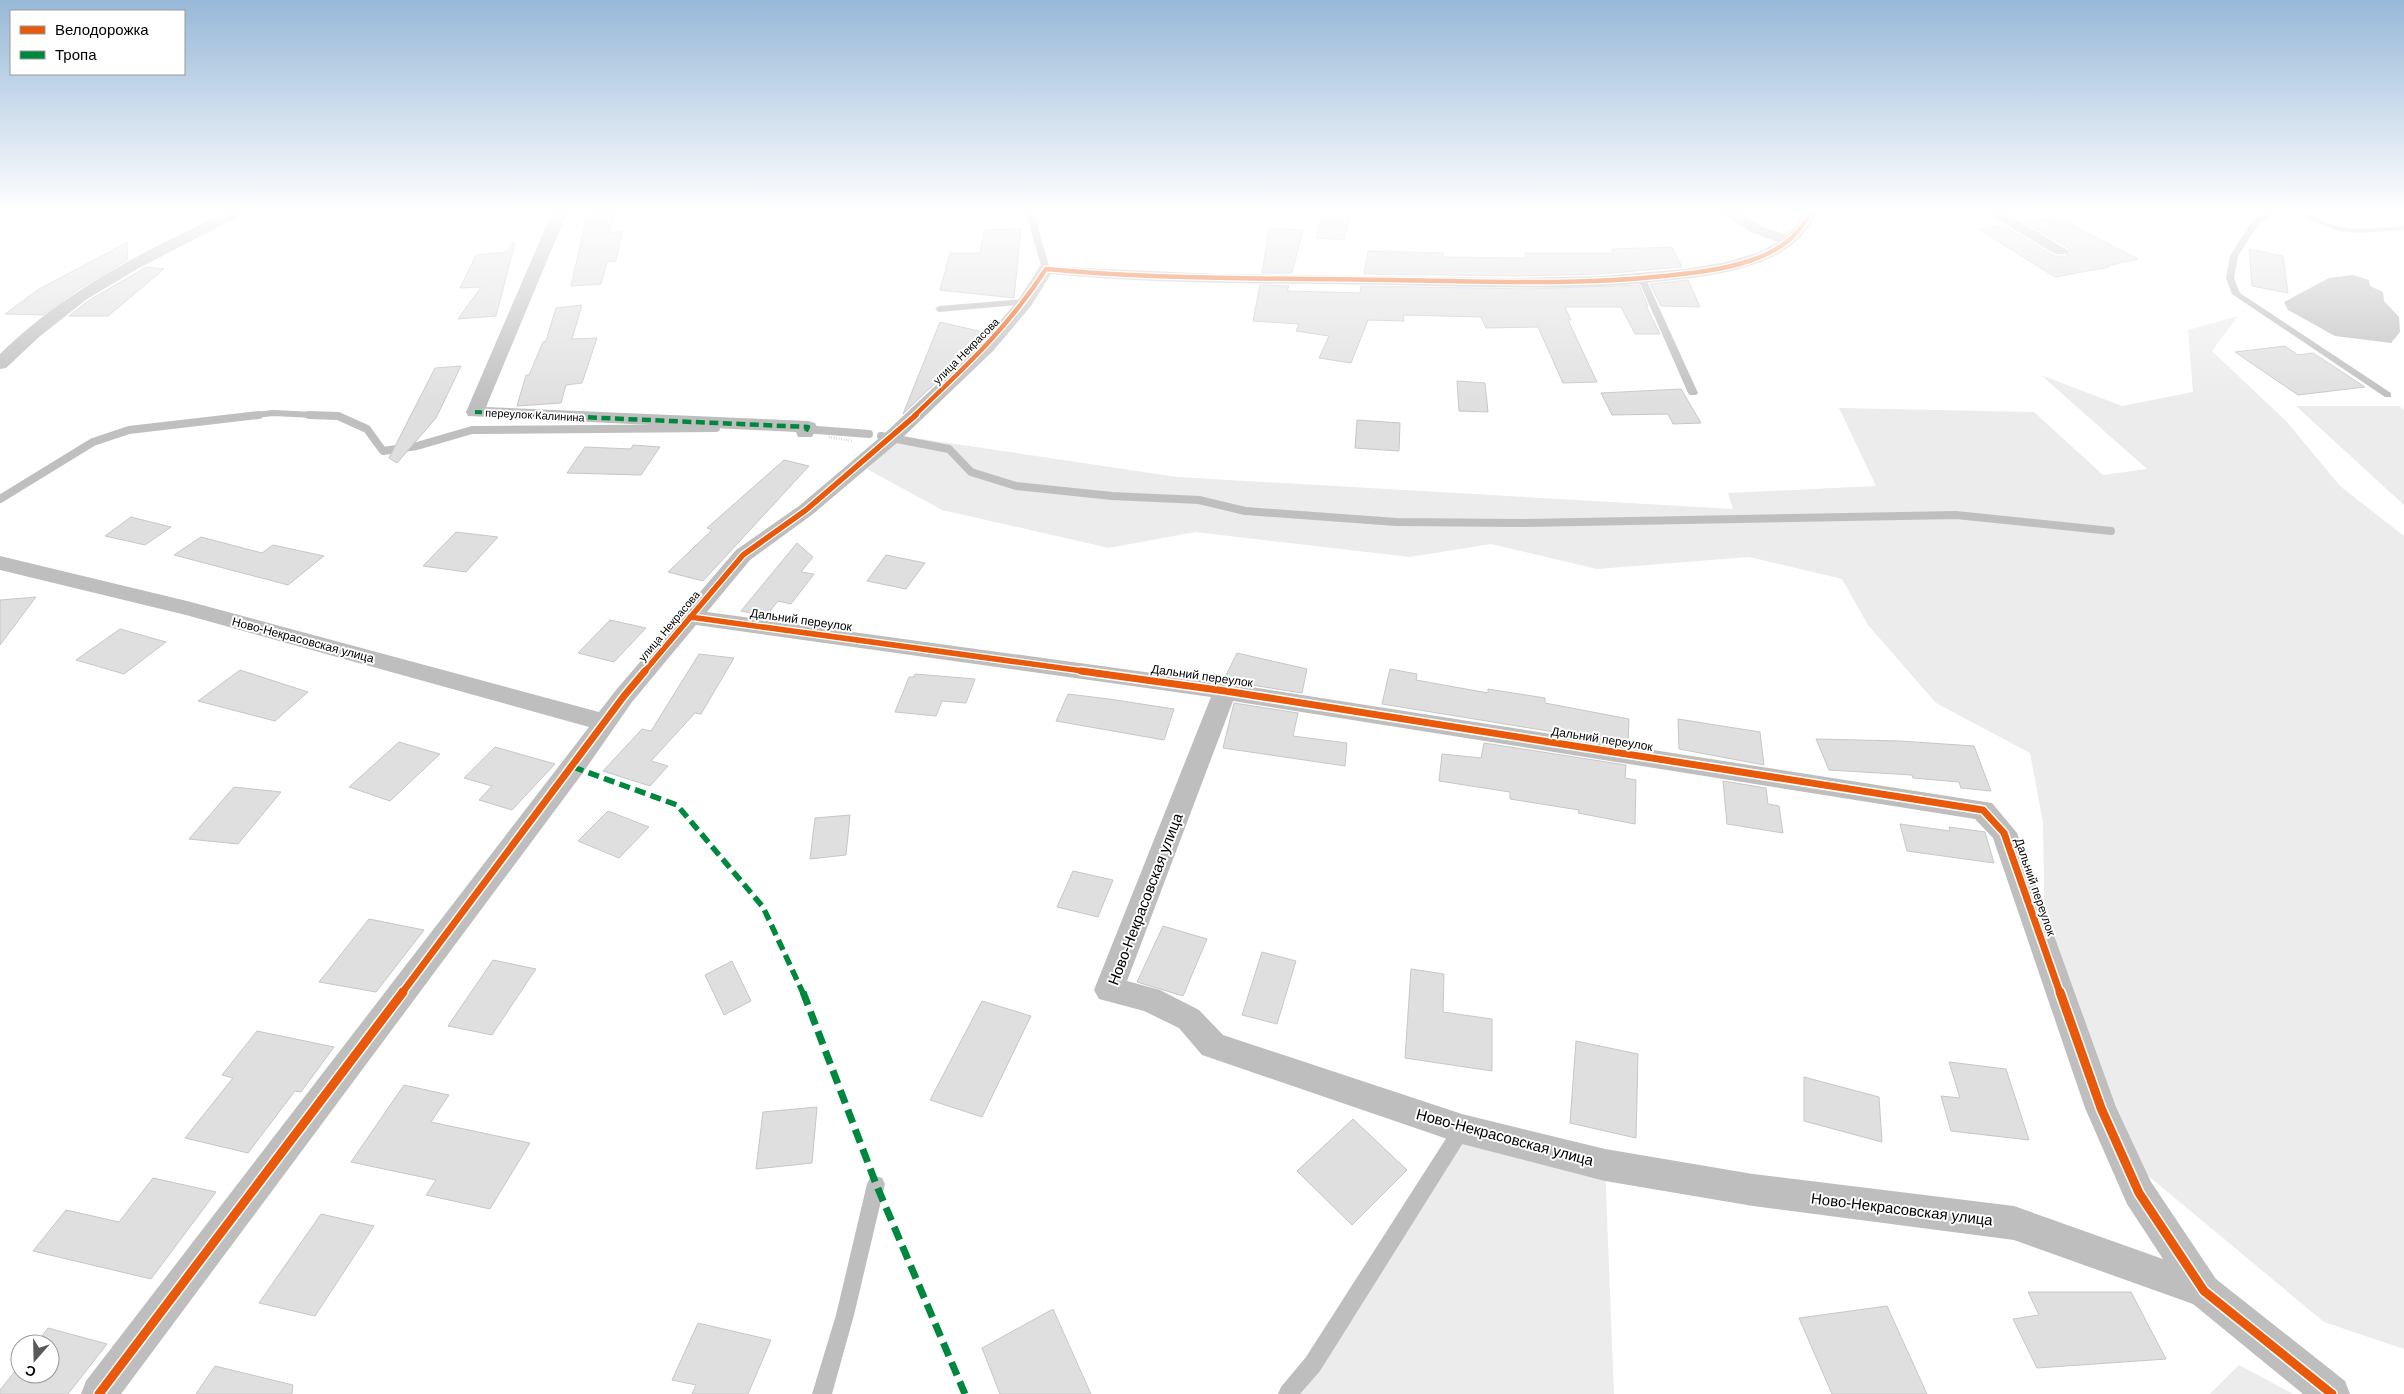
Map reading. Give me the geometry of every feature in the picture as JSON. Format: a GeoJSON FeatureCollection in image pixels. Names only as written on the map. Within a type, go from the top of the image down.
{"type":"FeatureCollection","features":[{"type":"Feature","properties":{"kind":"street"},"geometry":{"type":"LineString","coordinates":[[0,364],[54,315],[113,275]]}},
{"type":"Feature","properties":{"kind":"street","name":"переулок Калинина"},"geometry":{"type":"LineString","coordinates":[[534,275],[475,412],[806,430]]}},
{"type":"Feature","properties":{"kind":"street","name":"улица Некрасова"},"geometry":{"type":"LineString","coordinates":[[99,1394],[573,767],[603,722],[690,617],[743,555],[806,510],[886,443],[987,347],[1025,302],[1042,275]]}},
{"type":"Feature","properties":{"kind":"street"},"geometry":{"type":"LineString","coordinates":[[1168,275],[1227,278],[1532,282],[1642,279],[1670,275]]}},
{"type":"Feature","properties":{"kind":"street","name":"Ново-Некрасовская улица"},"geometry":{"type":"LineString","coordinates":[[0,563],[187,608],[603,722]]}},
{"type":"Feature","properties":{"kind":"street","name":"Дальний переулок"},"geometry":{"type":"LineString","coordinates":[[690,617],[1225,690],[1983,810],[2004,833],[2101,1108],[2139,1193],[2204,1291]]}},
{"type":"Feature","properties":{"kind":"street","name":"Ново-Некрасовская улица"},"geometry":{"type":"LineString","coordinates":[[1225,690],[1109,990],[1150,999],[1190,1019],[1213,1045],[1462,1129],[1605,1165],[1735,1187],[2014,1223],[2204,1291]]}},
{"type":"Feature","properties":{"kind":"street"},"geometry":{"type":"LineString","coordinates":[[2204,1291],[2332,1394]]}},
{"type":"Feature","properties":{"kind":"lane"},"geometry":{"type":"LineString","coordinates":[[2231,275],[2236,294],[2388,395]]}},
{"type":"Feature","properties":{"kind":"lane"},"geometry":{"type":"LineString","coordinates":[[1642,279],[1694,393]]}},
{"type":"Feature","properties":{"kind":"lane"},"geometry":{"type":"LineString","coordinates":[[939,309],[1025,302]]}},
{"type":"Feature","properties":{"kind":"lane"},"geometry":{"type":"LineString","coordinates":[[1288,1394],[1313,1364],[1462,1129]]}},
{"type":"Feature","properties":{"kind":"lane"},"geometry":{"type":"LineString","coordinates":[[822,1394],[845,1315],[876,1184]]}},
{"type":"Feature","properties":{"kind":"shaded area"},"geometry":{"type":"Polygon","coordinates":[[[2353,275],[2369,280],[2370,286],[2383,292],[2384,301],[2399,317],[2400,332],[2391,343],[2335,336],[2288,310],[2284,302],[2329,278],[2353,275]]]}},
{"type":"Feature","properties":{"kind":"shaded area"},"geometry":{"type":"Polygon","coordinates":[[[2238,316],[2212,351],[2286,421],[2340,486],[2404,536],[2404,1349],[2324,1322],[2140,1169],[2045,950],[2043,823],[2030,753],[1936,703],[1868,625],[1842,579],[1749,557],[1597,569],[1491,544],[1410,557],[1195,532],[1109,548],[942,510],[867,469],[902,436],[1177,477],[1733,509],[1728,493],[1876,486],[1839,408],[2034,412],[2103,475],[2147,469],[2041,375],[2122,406],[2193,392],[2188,330],[2238,316]]]}},
{"type":"Feature","properties":{"kind":"shaded area"},"geometry":{"type":"Polygon","coordinates":[[[2296,406],[2399,406],[2404,410],[2404,505],[2296,406]]]}},
{"type":"Feature","properties":{"kind":"shaded area"},"geometry":{"type":"Polygon","coordinates":[[[1462,1129],[1605,1165],[1614,1394],[1288,1394],[1462,1129]]]}},
{"type":"Feature","properties":{"kind":"shaded area"},"geometry":{"type":"Polygon","coordinates":[[[2239,1365],[2293,1394],[2210,1394],[2239,1365]]]}},
{"type":"Feature","properties":{"kind":"building"},"geometry":{"type":"Polygon","coordinates":[[[65,275],[102,275],[43,315],[5,314],[39,289],[65,275]]]}},
{"type":"Feature","properties":{"kind":"building"},"geometry":{"type":"Polygon","coordinates":[[[132,275],[157,275],[108,316],[69,316],[88,301],[132,275]]]}},
{"type":"Feature","properties":{"kind":"building"},"geometry":{"type":"Polygon","coordinates":[[[466,275],[507,275],[496,316],[458,319],[481,287],[460,288],[466,275]]]}},
{"type":"Feature","properties":{"kind":"building"},"geometry":{"type":"Polygon","coordinates":[[[573,275],[603,275],[601,284],[571,286],[573,275]]]}},
{"type":"Feature","properties":{"kind":"building"},"geometry":{"type":"Polygon","coordinates":[[[944,275],[1016,275],[1014,298],[940,290],[944,275]]]}},
{"type":"Feature","properties":{"kind":"building"},"geometry":{"type":"Polygon","coordinates":[[[1444,275],[1556,275],[1516,276],[1444,275]]]}},
{"type":"Feature","properties":{"kind":"building"},"geometry":{"type":"Polygon","coordinates":[[[2251,275],[2286,275],[2288,293],[2252,286],[2251,275]]]}},
{"type":"Feature","properties":{"kind":"building"},"geometry":{"type":"Polygon","coordinates":[[[1688,280],[1700,307],[1661,306],[1650,284],[1688,280]]]}},
{"type":"Feature","properties":{"kind":"building"},"geometry":{"type":"Polygon","coordinates":[[[1260,285],[1289,286],[1287,291],[1360,293],[1361,286],[1529,289],[1639,285],[1648,306],[1646,306],[1660,334],[1635,334],[1621,307],[1565,307],[1571,320],[1568,320],[1597,382],[1563,383],[1538,327],[1486,328],[1481,317],[1403,315],[1404,321],[1368,320],[1351,363],[1319,358],[1329,336],[1296,331],[1299,324],[1253,321],[1260,285]]]}},
{"type":"Feature","properties":{"kind":"building"},"geometry":{"type":"Polygon","coordinates":[[[582,305],[572,339],[597,338],[582,383],[566,385],[561,403],[517,406],[526,375],[529,375],[543,342],[546,341],[556,308],[582,305]]]}},
{"type":"Feature","properties":{"kind":"building"},"geometry":{"type":"Polygon","coordinates":[[[940,322],[987,333],[903,414],[940,322]]]}},
{"type":"Feature","properties":{"kind":"building"},"geometry":{"type":"Polygon","coordinates":[[[2285,346],[2298,355],[2313,353],[2365,387],[2298,395],[2235,352],[2285,346]]]}},
{"type":"Feature","properties":{"kind":"building"},"geometry":{"type":"Polygon","coordinates":[[[461,366],[436,418],[397,463],[389,458],[435,368],[461,366]]]}},
{"type":"Feature","properties":{"kind":"building"},"geometry":{"type":"Polygon","coordinates":[[[1457,381],[1485,383],[1488,412],[1459,411],[1457,381]]]}},
{"type":"Feature","properties":{"kind":"building"},"geometry":{"type":"Polygon","coordinates":[[[1681,389],[1701,423],[1673,424],[1668,414],[1612,415],[1601,393],[1681,389]]]}},
{"type":"Feature","properties":{"kind":"building"},"geometry":{"type":"Polygon","coordinates":[[[1357,420],[1400,423],[1399,451],[1355,448],[1357,420]]]}},
{"type":"Feature","properties":{"kind":"building"},"geometry":{"type":"Polygon","coordinates":[[[633,445],[660,447],[641,475],[567,473],[585,447],[631,449],[633,445]]]}},
{"type":"Feature","properties":{"kind":"building"},"geometry":{"type":"Polygon","coordinates":[[[784,460],[809,466],[703,581],[668,572],[712,530],[707,528],[784,460]]]}},
{"type":"Feature","properties":{"kind":"building"},"geometry":{"type":"Polygon","coordinates":[[[131,517],[171,527],[145,545],[105,536],[131,517]]]}},
{"type":"Feature","properties":{"kind":"building"},"geometry":{"type":"Polygon","coordinates":[[[456,532],[498,537],[466,572],[423,566],[456,532]]]}},
{"type":"Feature","properties":{"kind":"building"},"geometry":{"type":"Polygon","coordinates":[[[201,537],[262,553],[273,545],[324,556],[288,585],[174,555],[201,537]]]}},
{"type":"Feature","properties":{"kind":"building"},"geometry":{"type":"Polygon","coordinates":[[[797,543],[813,557],[801,572],[814,574],[791,604],[778,601],[766,616],[741,611],[797,543]]]}},
{"type":"Feature","properties":{"kind":"building"},"geometry":{"type":"Polygon","coordinates":[[[886,555],[925,563],[906,589],[867,581],[886,555]]]}},
{"type":"Feature","properties":{"kind":"building"},"geometry":{"type":"Polygon","coordinates":[[[36,597],[0,645],[0,600],[36,597]]]}},
{"type":"Feature","properties":{"kind":"building"},"geometry":{"type":"Polygon","coordinates":[[[610,620],[646,628],[614,662],[578,653],[610,620]]]}},
{"type":"Feature","properties":{"kind":"building"},"geometry":{"type":"Polygon","coordinates":[[[120,629],[166,642],[124,674],[76,660],[120,629]]]}},
{"type":"Feature","properties":{"kind":"building"},"geometry":{"type":"Polygon","coordinates":[[[1237,653],[1307,669],[1302,693],[1239,683],[1240,678],[1226,675],[1237,653]]]}},
{"type":"Feature","properties":{"kind":"building"},"geometry":{"type":"Polygon","coordinates":[[[699,654],[734,658],[701,714],[695,713],[651,761],[668,766],[650,786],[603,771],[642,729],[651,731],[699,654]]]}},
{"type":"Feature","properties":{"kind":"building"},"geometry":{"type":"Polygon","coordinates":[[[1390,669],[1417,674],[1416,680],[1488,693],[1488,689],[1545,698],[1545,703],[1629,719],[1628,744],[1382,704],[1390,669]]]}},
{"type":"Feature","properties":{"kind":"building"},"geometry":{"type":"Polygon","coordinates":[[[240,670],[308,692],[275,721],[198,701],[240,670]]]}},
{"type":"Feature","properties":{"kind":"building"},"geometry":{"type":"Polygon","coordinates":[[[915,674],[975,679],[966,703],[942,701],[936,716],[895,712],[909,677],[914,677],[915,674]]]}},
{"type":"Feature","properties":{"kind":"building"},"geometry":{"type":"Polygon","coordinates":[[[1068,694],[1174,709],[1164,740],[1056,721],[1068,694]]]}},
{"type":"Feature","properties":{"kind":"building"},"geometry":{"type":"Polygon","coordinates":[[[1234,703],[1298,713],[1293,736],[1347,743],[1345,766],[1223,748],[1234,703]]]}},
{"type":"Feature","properties":{"kind":"building"},"geometry":{"type":"Polygon","coordinates":[[[1678,719],[1760,732],[1764,765],[1679,749],[1678,719]]]}},
{"type":"Feature","properties":{"kind":"building"},"geometry":{"type":"Polygon","coordinates":[[[1816,739],[1900,741],[1974,746],[1991,791],[1961,788],[1959,782],[1913,778],[1912,775],[1829,770],[1816,739]]]}},
{"type":"Feature","properties":{"kind":"building"},"geometry":{"type":"Polygon","coordinates":[[[399,742],[440,754],[390,801],[349,787],[399,742]]]}},
{"type":"Feature","properties":{"kind":"building"},"geometry":{"type":"Polygon","coordinates":[[[1484,743],[1626,765],[1625,778],[1636,780],[1635,824],[1578,813],[1579,810],[1510,799],[1510,792],[1439,781],[1442,754],[1481,758],[1484,743]]]}},
{"type":"Feature","properties":{"kind":"building"},"geometry":{"type":"Polygon","coordinates":[[[495,747],[555,764],[512,810],[479,800],[492,786],[464,778],[495,747]]]}},
{"type":"Feature","properties":{"kind":"building"},"geometry":{"type":"Polygon","coordinates":[[[1723,781],[1766,788],[1768,804],[1779,806],[1783,833],[1727,824],[1723,781]]]}},
{"type":"Feature","properties":{"kind":"building"},"geometry":{"type":"Polygon","coordinates":[[[234,787],[281,792],[238,844],[189,839],[234,787]]]}},
{"type":"Feature","properties":{"kind":"building"},"geometry":{"type":"Polygon","coordinates":[[[608,811],[649,827],[619,858],[578,841],[608,811]]]}},
{"type":"Feature","properties":{"kind":"building"},"geometry":{"type":"Polygon","coordinates":[[[850,815],[846,855],[810,859],[815,818],[850,815]]]}},
{"type":"Feature","properties":{"kind":"building"},"geometry":{"type":"Polygon","coordinates":[[[1900,824],[1950,831],[1949,827],[1985,832],[1994,863],[1907,851],[1900,824]]]}},
{"type":"Feature","properties":{"kind":"building"},"geometry":{"type":"Polygon","coordinates":[[[1073,871],[1113,880],[1098,917],[1057,907],[1073,871]]]}},
{"type":"Feature","properties":{"kind":"building"},"geometry":{"type":"Polygon","coordinates":[[[369,919],[424,930],[376,992],[319,982],[369,919]]]}},
{"type":"Feature","properties":{"kind":"building"},"geometry":{"type":"Polygon","coordinates":[[[1163,926],[1207,939],[1183,996],[1137,982],[1163,926]]]}},
{"type":"Feature","properties":{"kind":"building"},"geometry":{"type":"Polygon","coordinates":[[[1262,952],[1296,961],[1277,1024],[1242,1015],[1262,952]]]}},
{"type":"Feature","properties":{"kind":"building"},"geometry":{"type":"Polygon","coordinates":[[[493,960],[536,969],[492,1035],[448,1026],[493,960]]]}},
{"type":"Feature","properties":{"kind":"building"},"geometry":{"type":"Polygon","coordinates":[[[732,961],[751,1001],[724,1015],[705,975],[732,961]]]}},
{"type":"Feature","properties":{"kind":"building"},"geometry":{"type":"Polygon","coordinates":[[[1411,969],[1444,974],[1443,1012],[1492,1019],[1492,1071],[1405,1058],[1411,969]]]}},
{"type":"Feature","properties":{"kind":"building"},"geometry":{"type":"Polygon","coordinates":[[[982,1001],[1031,1016],[982,1117],[930,1100],[982,1001]]]}},
{"type":"Feature","properties":{"kind":"building"},"geometry":{"type":"Polygon","coordinates":[[[257,1031],[334,1047],[301,1092],[295,1091],[248,1153],[185,1138],[233,1078],[222,1075],[257,1031]]]}},
{"type":"Feature","properties":{"kind":"building"},"geometry":{"type":"Polygon","coordinates":[[[1576,1041],[1638,1054],[1636,1138],[1570,1123],[1576,1041]]]}},
{"type":"Feature","properties":{"kind":"building"},"geometry":{"type":"Polygon","coordinates":[[[1949,1062],[2006,1069],[2029,1140],[1951,1131],[1941,1096],[1960,1098],[1949,1062]]]}},
{"type":"Feature","properties":{"kind":"building"},"geometry":{"type":"Polygon","coordinates":[[[1804,1077],[1879,1097],[1882,1142],[1804,1121],[1804,1077]]]}},
{"type":"Feature","properties":{"kind":"building"},"geometry":{"type":"Polygon","coordinates":[[[404,1085],[449,1095],[431,1122],[530,1143],[490,1209],[426,1195],[436,1180],[351,1162],[404,1085]]]}},
{"type":"Feature","properties":{"kind":"building"},"geometry":{"type":"Polygon","coordinates":[[[817,1107],[812,1163],[756,1169],[763,1112],[817,1107]]]}},
{"type":"Feature","properties":{"kind":"building"},"geometry":{"type":"Polygon","coordinates":[[[1353,1119],[1407,1170],[1352,1225],[1297,1171],[1353,1119]]]}},
{"type":"Feature","properties":{"kind":"building"},"geometry":{"type":"Polygon","coordinates":[[[153,1178],[216,1192],[151,1279],[33,1251],[66,1210],[119,1222],[153,1178]]]}},
{"type":"Feature","properties":{"kind":"building"},"geometry":{"type":"Polygon","coordinates":[[[321,1214],[374,1226],[315,1316],[259,1303],[321,1214]]]}},
{"type":"Feature","properties":{"kind":"building"},"geometry":{"type":"Polygon","coordinates":[[[2028,1292],[2131,1292],[2166,1359],[2037,1368],[2013,1319],[2039,1315],[2028,1292]]]}},
{"type":"Feature","properties":{"kind":"building"},"geometry":{"type":"Polygon","coordinates":[[[1887,1306],[1927,1394],[1832,1394],[1799,1318],[1887,1306]]]}},
{"type":"Feature","properties":{"kind":"building"},"geometry":{"type":"Polygon","coordinates":[[[1053,1309],[1091,1394],[1000,1394],[982,1348],[1053,1309]]]}},
{"type":"Feature","properties":{"kind":"building"},"geometry":{"type":"Polygon","coordinates":[[[698,1323],[771,1340],[748,1394],[692,1394],[696,1385],[672,1380],[698,1323]]]}},
{"type":"Feature","properties":{"kind":"building"},"geometry":{"type":"Polygon","coordinates":[[[48,1328],[107,1344],[68,1394],[0,1394],[0,1390],[10,1378],[10,1384],[60,1384],[60,1334],[44,1334],[48,1328]]]}},
{"type":"Feature","properties":{"kind":"building"},"geometry":{"type":"Polygon","coordinates":[[[215,1366],[293,1385],[292,1394],[196,1394],[215,1366]]]}},
{"type":"Feature","properties":{"kind":"waterway"},"geometry":{"type":"LineString","coordinates":[[248,416],[273,413],[331,416]]}},
{"type":"Feature","properties":{"kind":"waterway"},"geometry":{"type":"LineString","coordinates":[[0,499],[93,442],[129,430],[259,415]]}},
{"type":"Feature","properties":{"kind":"waterway"},"geometry":{"type":"LineString","coordinates":[[309,415],[331,416]]}},
{"type":"Feature","properties":{"kind":"waterway"},"geometry":{"type":"LineString","coordinates":[[331,416],[338,416],[367,429],[383,451],[417,446],[472,430],[716,428]]}},
{"type":"Feature","properties":{"kind":"waterway"},"geometry":{"type":"LineString","coordinates":[[331,416],[336,416]]}},
{"type":"Feature","properties":{"kind":"waterway"},"geometry":{"type":"LineString","coordinates":[[804,429],[869,434]]}},
{"type":"Feature","properties":{"kind":"waterway"},"geometry":{"type":"LineString","coordinates":[[881,436],[949,449],[971,472],[1016,486],[1112,496],[1199,500],[1245,511],[1396,522],[1521,523],[1956,515],[2111,531]]}},
{"type":"Feature","properties":{"kind":"marked path"},"geometry":{"type":"LineString","coordinates":[[475,412],[808,427],[805,433]]}},
{"type":"Feature","properties":{"kind":"marked path"},"geometry":{"type":"LineString","coordinates":[[573,767],[677,805],[763,907],[803,992],[876,1184],[965,1394]]}},
{"type":"Feature","properties":{"kind":"cycle path"},"geometry":{"type":"LineString","coordinates":[[99,1394],[573,767],[624,696],[743,555],[806,510],[891,438],[987,347],[1025,302],[1042,275]]}},
{"type":"Feature","properties":{"kind":"cycle path"},"geometry":{"type":"LineString","coordinates":[[1118,275],[1218,279],[1516,283],[1643,279],[1676,275]]}},
{"type":"Feature","properties":{"kind":"cycle path"},"geometry":{"type":"LineString","coordinates":[[690,617],[1225,691],[1983,810],[2004,833],[2101,1108],[2139,1193],[2204,1291],[2332,1394]]}}]}
